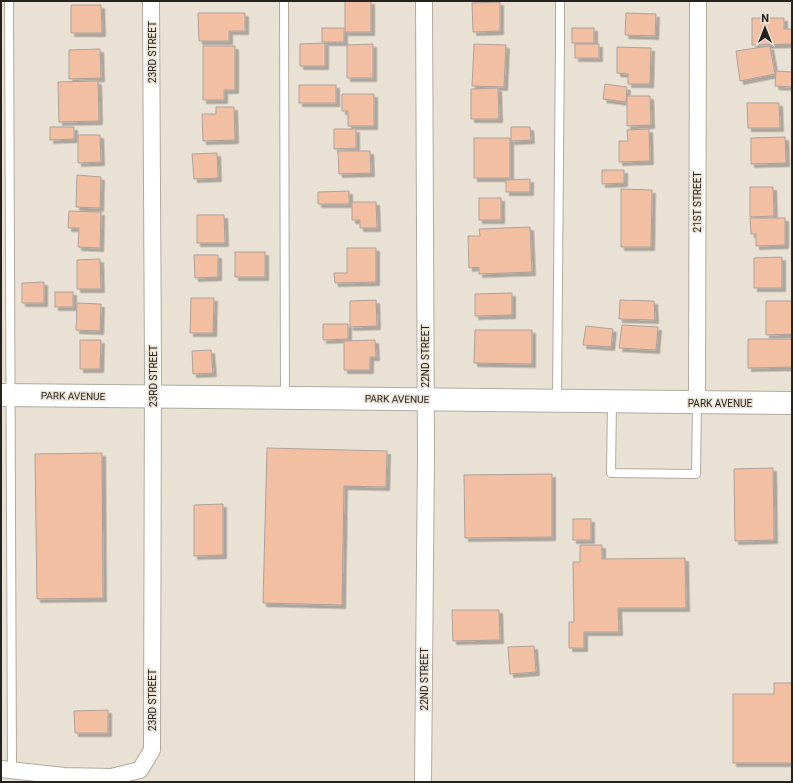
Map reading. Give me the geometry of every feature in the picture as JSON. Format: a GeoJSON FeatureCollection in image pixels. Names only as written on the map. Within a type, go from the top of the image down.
{"type":"FeatureCollection","features":[{"type":"Feature","properties":{"kind":"street","name":"23RD STREET"},"geometry":{"type":"LineString","coordinates":[[7,770],[64,776],[111,777],[140,770],[152,750],[153,397],[151,1]]}},
{"type":"Feature","properties":{"kind":"street","name":"22ND STREET"},"geometry":{"type":"LineString","coordinates":[[423,782],[426,400],[424,1]]}},
{"type":"Feature","properties":{"kind":"street","name":"21ST STREET"},"geometry":{"type":"LineString","coordinates":[[697,403],[698,1]]}},
{"type":"Feature","properties":{"kind":"street","name":"PARK AVENUE"},"geometry":{"type":"LineString","coordinates":[[6,395],[792,403]]}},
{"type":"Feature","properties":{"kind":"lane"},"geometry":{"type":"LineString","coordinates":[[7,770],[6,395],[9,1]]}},
{"type":"Feature","properties":{"kind":"lane"},"geometry":{"type":"LineString","coordinates":[[284,1],[286,398]]}},
{"type":"Feature","properties":{"kind":"lane"},"geometry":{"type":"LineString","coordinates":[[557,401],[560,1]]}},
{"type":"Feature","properties":{"kind":"lane"},"geometry":{"type":"LineString","coordinates":[[612,402],[611,473],[680,474],[696,474],[697,403]]}},
{"type":"Feature","properties":{"kind":"building"},"geometry":{"type":"Polygon","coordinates":[[[345,1],[371,1],[371,32],[345,32],[345,1]]]}},
{"type":"Feature","properties":{"kind":"building"},"geometry":{"type":"Polygon","coordinates":[[[500,2],[500,31],[473,32],[472,3],[500,2]]]}},
{"type":"Feature","properties":{"kind":"building"},"geometry":{"type":"Polygon","coordinates":[[[71,5],[101,5],[102,33],[71,33],[71,5]]]}},
{"type":"Feature","properties":{"kind":"building"},"geometry":{"type":"Polygon","coordinates":[[[198,13],[245,13],[245,31],[229,31],[229,41],[199,41],[198,13]]]}},
{"type":"Feature","properties":{"kind":"building"},"geometry":{"type":"Polygon","coordinates":[[[626,13],[656,14],[655,36],[625,35],[626,13]]]}},
{"type":"Feature","properties":{"kind":"building"},"geometry":{"type":"Polygon","coordinates":[[[752,18],[784,18],[784,29],[792,29],[792,44],[752,45],[752,18]]]}},
{"type":"Feature","properties":{"kind":"building"},"geometry":{"type":"Polygon","coordinates":[[[322,28],[344,28],[344,42],[322,42],[322,28]]]}},
{"type":"Feature","properties":{"kind":"building"},"geometry":{"type":"Polygon","coordinates":[[[572,28],[594,28],[594,43],[572,43],[572,28]]]}},
{"type":"Feature","properties":{"kind":"building"},"geometry":{"type":"Polygon","coordinates":[[[325,43],[325,66],[300,66],[300,44],[325,43]]]}},
{"type":"Feature","properties":{"kind":"building"},"geometry":{"type":"Polygon","coordinates":[[[373,44],[373,78],[347,78],[347,45],[373,44]]]}},
{"type":"Feature","properties":{"kind":"building"},"geometry":{"type":"Polygon","coordinates":[[[474,44],[506,45],[504,87],[472,86],[474,44]]]}},
{"type":"Feature","properties":{"kind":"building"},"geometry":{"type":"Polygon","coordinates":[[[575,44],[599,44],[599,58],[575,58],[575,44]]]}},
{"type":"Feature","properties":{"kind":"building"},"geometry":{"type":"Polygon","coordinates":[[[203,46],[235,46],[235,90],[224,90],[224,100],[203,100],[203,46]]]}},
{"type":"Feature","properties":{"kind":"building"},"geometry":{"type":"Polygon","coordinates":[[[770,46],[775,74],[740,81],[736,51],[770,46]]]}},
{"type":"Feature","properties":{"kind":"building"},"geometry":{"type":"Polygon","coordinates":[[[617,47],[651,48],[650,84],[628,84],[628,74],[617,73],[617,47]]]}},
{"type":"Feature","properties":{"kind":"building"},"geometry":{"type":"Polygon","coordinates":[[[100,49],[101,78],[69,79],[69,50],[100,49]]]}},
{"type":"Feature","properties":{"kind":"building"},"geometry":{"type":"Polygon","coordinates":[[[776,71],[792,72],[792,87],[775,86],[776,71]]]}},
{"type":"Feature","properties":{"kind":"building"},"geometry":{"type":"Polygon","coordinates":[[[98,81],[99,121],[59,122],[58,82],[98,81]]]}},
{"type":"Feature","properties":{"kind":"building"},"geometry":{"type":"Polygon","coordinates":[[[605,84],[627,87],[626,102],[603,99],[605,84]]]}},
{"type":"Feature","properties":{"kind":"building"},"geometry":{"type":"Polygon","coordinates":[[[299,85],[336,85],[336,103],[299,103],[299,85]]]}},
{"type":"Feature","properties":{"kind":"building"},"geometry":{"type":"Polygon","coordinates":[[[498,88],[499,119],[471,119],[471,89],[498,88]]]}},
{"type":"Feature","properties":{"kind":"building"},"geometry":{"type":"Polygon","coordinates":[[[342,94],[374,94],[374,126],[348,126],[348,111],[342,111],[342,94]]]}},
{"type":"Feature","properties":{"kind":"building"},"geometry":{"type":"Polygon","coordinates":[[[627,96],[650,96],[651,125],[627,126],[627,96]]]}},
{"type":"Feature","properties":{"kind":"building"},"geometry":{"type":"Polygon","coordinates":[[[747,103],[779,103],[780,128],[748,128],[747,103]]]}},
{"type":"Feature","properties":{"kind":"building"},"geometry":{"type":"Polygon","coordinates":[[[216,107],[234,107],[235,140],[203,141],[202,114],[216,114],[216,107]]]}},
{"type":"Feature","properties":{"kind":"building"},"geometry":{"type":"Polygon","coordinates":[[[50,127],[74,127],[74,139],[50,140],[50,127]]]}},
{"type":"Feature","properties":{"kind":"building"},"geometry":{"type":"Polygon","coordinates":[[[511,127],[530,127],[531,140],[511,141],[511,127]]]}},
{"type":"Feature","properties":{"kind":"building"},"geometry":{"type":"Polygon","coordinates":[[[334,129],[356,129],[356,148],[334,149],[334,129]]]}},
{"type":"Feature","properties":{"kind":"building"},"geometry":{"type":"Polygon","coordinates":[[[649,129],[650,161],[619,162],[619,141],[628,141],[627,130],[649,129]]]}},
{"type":"Feature","properties":{"kind":"building"},"geometry":{"type":"Polygon","coordinates":[[[78,135],[100,135],[101,162],[78,163],[78,135]]]}},
{"type":"Feature","properties":{"kind":"building"},"geometry":{"type":"Polygon","coordinates":[[[785,137],[786,163],[751,164],[751,138],[785,137]]]}},
{"type":"Feature","properties":{"kind":"building"},"geometry":{"type":"Polygon","coordinates":[[[474,138],[510,138],[510,178],[474,178],[474,138]]]}},
{"type":"Feature","properties":{"kind":"building"},"geometry":{"type":"Polygon","coordinates":[[[338,151],[370,151],[371,173],[339,174],[338,151]]]}},
{"type":"Feature","properties":{"kind":"building"},"geometry":{"type":"Polygon","coordinates":[[[217,153],[218,178],[194,179],[192,154],[217,153]]]}},
{"type":"Feature","properties":{"kind":"building"},"geometry":{"type":"Polygon","coordinates":[[[602,170],[624,170],[624,183],[602,184],[602,170]]]}},
{"type":"Feature","properties":{"kind":"building"},"geometry":{"type":"Polygon","coordinates":[[[77,175],[101,177],[100,208],[76,207],[77,175]]]}},
{"type":"Feature","properties":{"kind":"building"},"geometry":{"type":"Polygon","coordinates":[[[530,179],[530,192],[506,192],[506,180],[530,179]]]}},
{"type":"Feature","properties":{"kind":"building"},"geometry":{"type":"Polygon","coordinates":[[[750,187],[773,187],[774,216],[750,217],[750,187]]]}},
{"type":"Feature","properties":{"kind":"building"},"geometry":{"type":"Polygon","coordinates":[[[621,189],[652,190],[651,247],[621,247],[621,189]]]}},
{"type":"Feature","properties":{"kind":"building"},"geometry":{"type":"Polygon","coordinates":[[[349,191],[349,204],[318,204],[318,192],[349,191]]]}},
{"type":"Feature","properties":{"kind":"building"},"geometry":{"type":"Polygon","coordinates":[[[479,198],[501,198],[501,220],[479,220],[479,198]]]}},
{"type":"Feature","properties":{"kind":"building"},"geometry":{"type":"Polygon","coordinates":[[[352,202],[376,202],[377,228],[360,228],[360,220],[352,220],[352,202]]]}},
{"type":"Feature","properties":{"kind":"building"},"geometry":{"type":"Polygon","coordinates":[[[69,211],[101,212],[100,248],[78,247],[79,228],[68,228],[69,211]]]}},
{"type":"Feature","properties":{"kind":"building"},"geometry":{"type":"Polygon","coordinates":[[[197,215],[224,215],[225,243],[197,243],[197,215]]]}},
{"type":"Feature","properties":{"kind":"building"},"geometry":{"type":"Polygon","coordinates":[[[750,218],[785,218],[785,245],[756,246],[756,234],[751,234],[750,218]]]}},
{"type":"Feature","properties":{"kind":"building"},"geometry":{"type":"Polygon","coordinates":[[[530,227],[532,272],[479,274],[479,267],[469,268],[468,236],[480,236],[479,229],[530,227]]]}},
{"type":"Feature","properties":{"kind":"building"},"geometry":{"type":"Polygon","coordinates":[[[347,248],[376,248],[376,282],[335,283],[334,273],[347,273],[347,248]]]}},
{"type":"Feature","properties":{"kind":"building"},"geometry":{"type":"Polygon","coordinates":[[[235,252],[265,252],[265,277],[235,277],[235,252]]]}},
{"type":"Feature","properties":{"kind":"building"},"geometry":{"type":"Polygon","coordinates":[[[194,255],[218,255],[218,277],[195,278],[194,255]]]}},
{"type":"Feature","properties":{"kind":"building"},"geometry":{"type":"Polygon","coordinates":[[[782,257],[782,288],[754,288],[754,258],[782,257]]]}},
{"type":"Feature","properties":{"kind":"building"},"geometry":{"type":"Polygon","coordinates":[[[100,259],[101,289],[77,289],[77,260],[100,259]]]}},
{"type":"Feature","properties":{"kind":"building"},"geometry":{"type":"Polygon","coordinates":[[[44,282],[44,303],[22,303],[22,283],[44,282]]]}},
{"type":"Feature","properties":{"kind":"building"},"geometry":{"type":"Polygon","coordinates":[[[55,292],[73,292],[73,307],[55,307],[55,292]]]}},
{"type":"Feature","properties":{"kind":"building"},"geometry":{"type":"Polygon","coordinates":[[[512,293],[512,315],[475,316],[475,294],[512,293]]]}},
{"type":"Feature","properties":{"kind":"building"},"geometry":{"type":"Polygon","coordinates":[[[191,298],[214,298],[213,333],[190,333],[191,298]]]}},
{"type":"Feature","properties":{"kind":"building"},"geometry":{"type":"Polygon","coordinates":[[[376,300],[377,326],[350,327],[350,301],[376,300]]]}},
{"type":"Feature","properties":{"kind":"building"},"geometry":{"type":"Polygon","coordinates":[[[620,300],[654,301],[655,320],[619,319],[620,300]]]}},
{"type":"Feature","properties":{"kind":"building"},"geometry":{"type":"Polygon","coordinates":[[[766,301],[792,301],[792,334],[766,335],[766,301]]]}},
{"type":"Feature","properties":{"kind":"building"},"geometry":{"type":"Polygon","coordinates":[[[77,303],[101,304],[100,331],[76,330],[77,303]]]}},
{"type":"Feature","properties":{"kind":"building"},"geometry":{"type":"Polygon","coordinates":[[[323,324],[348,324],[348,339],[323,340],[323,324]]]}},
{"type":"Feature","properties":{"kind":"building"},"geometry":{"type":"Polygon","coordinates":[[[622,325],[658,327],[656,350],[619,348],[622,325]]]}},
{"type":"Feature","properties":{"kind":"building"},"geometry":{"type":"Polygon","coordinates":[[[586,326],[613,329],[611,347],[583,345],[586,326]]]}},
{"type":"Feature","properties":{"kind":"building"},"geometry":{"type":"Polygon","coordinates":[[[475,330],[532,330],[532,364],[474,363],[475,330]]]}},
{"type":"Feature","properties":{"kind":"building"},"geometry":{"type":"Polygon","coordinates":[[[748,339],[792,339],[792,367],[748,368],[748,339]]]}},
{"type":"Feature","properties":{"kind":"building"},"geometry":{"type":"Polygon","coordinates":[[[80,340],[101,340],[100,369],[80,369],[80,340]]]}},
{"type":"Feature","properties":{"kind":"building"},"geometry":{"type":"Polygon","coordinates":[[[375,340],[376,357],[370,357],[370,370],[344,370],[344,341],[375,340]]]}},
{"type":"Feature","properties":{"kind":"building"},"geometry":{"type":"Polygon","coordinates":[[[211,350],[213,373],[193,374],[192,351],[211,350]]]}},
{"type":"Feature","properties":{"kind":"building"},"geometry":{"type":"Polygon","coordinates":[[[267,448],[387,451],[386,487],[344,486],[342,605],[263,603],[267,448]]]}},
{"type":"Feature","properties":{"kind":"building"},"geometry":{"type":"Polygon","coordinates":[[[102,453],[103,598],[37,599],[35,454],[102,453]]]}},
{"type":"Feature","properties":{"kind":"building"},"geometry":{"type":"Polygon","coordinates":[[[773,468],[774,540],[735,541],[734,469],[773,468]]]}},
{"type":"Feature","properties":{"kind":"building"},"geometry":{"type":"Polygon","coordinates":[[[552,474],[552,537],[465,538],[464,475],[552,474]]]}},
{"type":"Feature","properties":{"kind":"building"},"geometry":{"type":"Polygon","coordinates":[[[223,504],[223,555],[194,556],[194,505],[223,504]]]}},
{"type":"Feature","properties":{"kind":"building"},"geometry":{"type":"Polygon","coordinates":[[[573,519],[591,519],[591,540],[573,540],[573,519]]]}},
{"type":"Feature","properties":{"kind":"building"},"geometry":{"type":"Polygon","coordinates":[[[580,545],[602,545],[602,559],[685,558],[686,608],[618,608],[619,632],[584,632],[584,648],[569,648],[569,622],[574,622],[573,562],[580,562],[580,545]]]}},
{"type":"Feature","properties":{"kind":"building"},"geometry":{"type":"Polygon","coordinates":[[[452,610],[499,610],[500,640],[453,641],[452,610]]]}},
{"type":"Feature","properties":{"kind":"building"},"geometry":{"type":"Polygon","coordinates":[[[534,646],[536,672],[510,674],[508,647],[534,646]]]}},
{"type":"Feature","properties":{"kind":"building"},"geometry":{"type":"Polygon","coordinates":[[[774,683],[792,683],[792,763],[733,763],[733,694],[774,694],[774,683]]]}},
{"type":"Feature","properties":{"kind":"building"},"geometry":{"type":"Polygon","coordinates":[[[108,710],[108,733],[75,733],[74,711],[108,710]]]}}]}
